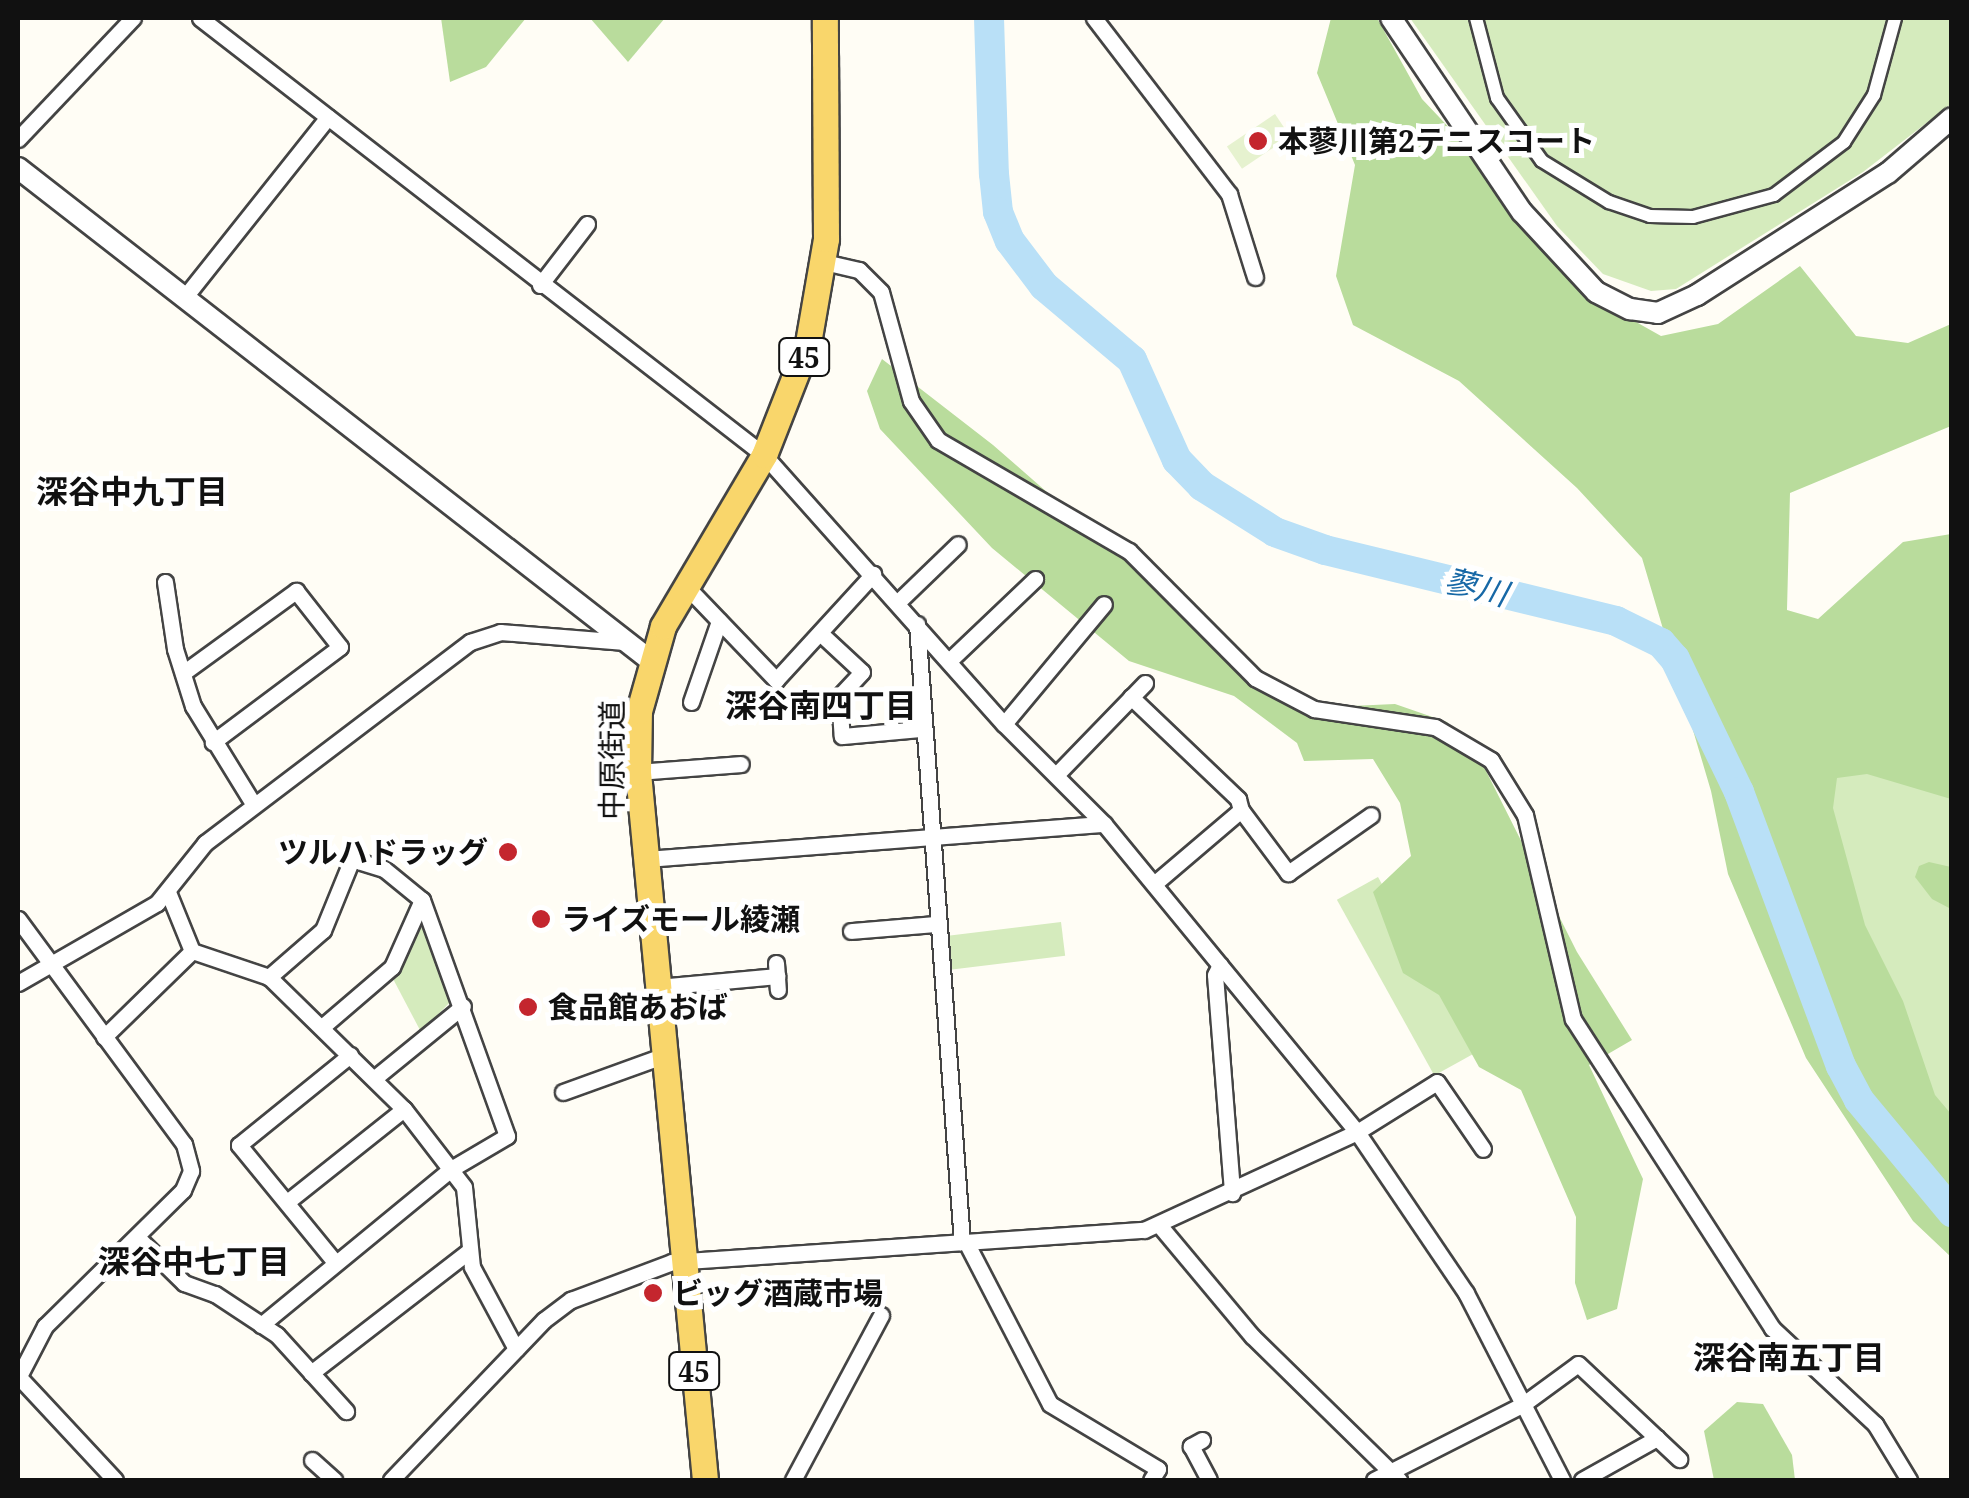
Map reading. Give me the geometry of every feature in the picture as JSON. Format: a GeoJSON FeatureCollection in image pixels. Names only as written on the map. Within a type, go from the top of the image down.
{"type":"FeatureCollection","features":[{"type":"Feature","properties":{"kind":"main road","name":"中原街道"},"geometry":{"type":"LineString","coordinates":[[710,1477],[684,1262],[638,772],[639,711],[650,660],[684,584],[764,455],[804,355],[824,262],[825,18]]}},
{"type":"Feature","properties":{"kind":"street"},"geometry":{"type":"LineString","coordinates":[[18,139],[133,18]]}},
{"type":"Feature","properties":{"kind":"street"},"geometry":{"type":"LineString","coordinates":[[200,18],[764,455],[1004,724],[1104,824],[1357,1132],[1466,1293],[1562,1480]]}},
{"type":"Feature","properties":{"kind":"street"},"geometry":{"type":"LineString","coordinates":[[1094,18],[1228,194],[1254,277]]}},
{"type":"Feature","properties":{"kind":"street"},"geometry":{"type":"LineString","coordinates":[[1391,18],[1522,212],[1596,292],[1630,309],[1658,313],[1697,294],[1888,174],[1952,118]]}},
{"type":"Feature","properties":{"kind":"street"},"geometry":{"type":"LineString","coordinates":[[1476,18],[1497,98],[1542,160],[1609,202],[1650,216],[1693,217],[1774,195],[1844,142],[1874,94],[1895,18]]}},
{"type":"Feature","properties":{"kind":"street"},"geometry":{"type":"LineString","coordinates":[[184,298],[328,117]]}},
{"type":"Feature","properties":{"kind":"street"},"geometry":{"type":"LineString","coordinates":[[18,168],[650,660]]}},
{"type":"Feature","properties":{"kind":"street"},"geometry":{"type":"LineString","coordinates":[[540,285],[587,224]]}},
{"type":"Feature","properties":{"kind":"street"},"geometry":{"type":"LineString","coordinates":[[824,262],[859,270],[881,292],[911,401],[938,440],[1120,544],[1254,678],[1314,708],[1435,727],[1490,760],[1526,815],[1573,1019],[1772,1328],[1793,1354],[1840,1387],[1876,1424],[1909,1480]]}},
{"type":"Feature","properties":{"kind":"street"},"geometry":{"type":"LineString","coordinates":[[898,602],[958,544]]}},
{"type":"Feature","properties":{"kind":"street"},"geometry":{"type":"LineString","coordinates":[[684,584],[776,680],[873,574]]}},
{"type":"Feature","properties":{"kind":"street"},"geometry":{"type":"LineString","coordinates":[[949,661],[1035,580]]}},
{"type":"Feature","properties":{"kind":"street"},"geometry":{"type":"LineString","coordinates":[[164,582],[182,673],[213,742],[254,805]]}},
{"type":"Feature","properties":{"kind":"street"},"geometry":{"type":"LineString","coordinates":[[182,673],[296,591],[340,646],[213,742]]}},
{"type":"Feature","properties":{"kind":"street"},"geometry":{"type":"LineString","coordinates":[[1004,724],[1104,604]]}},
{"type":"Feature","properties":{"kind":"street"},"geometry":{"type":"LineString","coordinates":[[690,702],[720,620]]}},
{"type":"Feature","properties":{"kind":"street"},"geometry":{"type":"LineString","coordinates":[[917,624],[936,924],[964,1242],[1050,1404],[1158,1469],[1151,1480]]}},
{"type":"Feature","properties":{"kind":"street"},"geometry":{"type":"LineString","coordinates":[[820,633],[862,672],[839,697],[842,736],[922,729]]}},
{"type":"Feature","properties":{"kind":"street"},"geometry":{"type":"LineString","coordinates":[[18,983],[48,962],[107,935],[168,892],[204,843],[485,634],[625,642]]}},
{"type":"Feature","properties":{"kind":"street"},"geometry":{"type":"LineString","coordinates":[[1056,774],[1145,683]]}},
{"type":"Feature","properties":{"kind":"street"},"geometry":{"type":"LineString","coordinates":[[1132,696],[1238,799],[1241,810],[1288,873],[1371,815]]}},
{"type":"Feature","properties":{"kind":"street"},"geometry":{"type":"LineString","coordinates":[[638,772],[742,764]]}},
{"type":"Feature","properties":{"kind":"street"},"geometry":{"type":"LineString","coordinates":[[1154,884],[1241,810]]}},
{"type":"Feature","properties":{"kind":"street"},"geometry":{"type":"LineString","coordinates":[[647,859],[1104,824]]}},
{"type":"Feature","properties":{"kind":"street"},"geometry":{"type":"LineString","coordinates":[[262,1325],[334,1261],[451,1169],[507,1136],[422,900],[384,868],[352,859],[323,930],[269,978]]}},
{"type":"Feature","properties":{"kind":"street"},"geometry":{"type":"LineString","coordinates":[[168,892],[192,951],[269,978],[376,1077],[451,1169],[468,1203],[468,1251],[516,1349]]}},
{"type":"Feature","properties":{"kind":"street"},"geometry":{"type":"LineString","coordinates":[[322,1027],[392,968],[422,900]]}},
{"type":"Feature","properties":{"kind":"street"},"geometry":{"type":"LineString","coordinates":[[18,919],[191,1158],[182,1190],[45,1326],[18,1377],[115,1480]]}},
{"type":"Feature","properties":{"kind":"street"},"geometry":{"type":"LineString","coordinates":[[851,931],[936,924]]}},
{"type":"Feature","properties":{"kind":"street"},"geometry":{"type":"LineString","coordinates":[[104,1037],[192,951]]}},
{"type":"Feature","properties":{"kind":"street"},"geometry":{"type":"LineString","coordinates":[[1220,964],[1215,976],[1232,1193]]}},
{"type":"Feature","properties":{"kind":"street"},"geometry":{"type":"LineString","coordinates":[[658,987],[777,976]]}},
{"type":"Feature","properties":{"kind":"street"},"geometry":{"type":"LineString","coordinates":[[376,1077],[463,1006]]}},
{"type":"Feature","properties":{"kind":"street"},"geometry":{"type":"LineString","coordinates":[[334,1261],[239,1145],[350,1055]]}},
{"type":"Feature","properties":{"kind":"street"},"geometry":{"type":"LineString","coordinates":[[563,1092],[665,1055]]}},
{"type":"Feature","properties":{"kind":"street"},"geometry":{"type":"LineString","coordinates":[[390,1480],[516,1349],[571,1300],[684,1262],[1160,1226],[1357,1132],[1436,1082],[1483,1149]]}},
{"type":"Feature","properties":{"kind":"street"},"geometry":{"type":"LineString","coordinates":[[287,1202],[404,1109]]}},
{"type":"Feature","properties":{"kind":"street"},"geometry":{"type":"LineString","coordinates":[[1160,1226],[1252,1336],[1396,1475]]}},
{"type":"Feature","properties":{"kind":"street"},"geometry":{"type":"LineString","coordinates":[[137,1237],[184,1283],[216,1294],[262,1325],[345,1411]]}},
{"type":"Feature","properties":{"kind":"street"},"geometry":{"type":"LineString","coordinates":[[311,1372],[468,1251]]}},
{"type":"Feature","properties":{"kind":"street"},"geometry":{"type":"LineString","coordinates":[[793,1480],[881,1315]]}},
{"type":"Feature","properties":{"kind":"street"},"geometry":{"type":"LineString","coordinates":[[1374,1480],[1396,1475],[1522,1405],[1578,1364],[1679,1458]]}},
{"type":"Feature","properties":{"kind":"street"},"geometry":{"type":"LineString","coordinates":[[1582,1480],[1657,1438]]}},
{"type":"Feature","properties":{"kind":"street"},"geometry":{"type":"LineString","coordinates":[[1191,1446],[1209,1480]]}},
{"type":"Feature","properties":{"kind":"street"},"geometry":{"type":"LineString","coordinates":[[312,1460],[334,1480]]}},
{"type":"Feature","properties":{"kind":"green space"},"geometry":{"type":"Polygon","coordinates":[[[441,18],[526,18],[486,67],[450,82],[441,18]]]}},
{"type":"Feature","properties":{"kind":"green space"},"geometry":{"type":"Polygon","coordinates":[[[590,18],[665,18],[628,62],[590,18]]]}},
{"type":"Feature","properties":{"kind":"green space"},"geometry":{"type":"Polygon","coordinates":[[[1331,18],[1377,18],[1422,99],[1629,318],[1661,336],[1718,324],[1800,266],[1856,336],[1908,343],[1951,324],[1951,426],[1790,493],[1787,610],[1818,619],[1903,542],[1951,534],[1951,799],[1867,774],[1837,778],[1833,808],[1865,925],[1903,1001],[1935,1095],[1951,1114],[1951,1257],[1913,1221],[1806,1058],[1728,874],[1711,791],[1642,558],[1577,488],[1459,381],[1353,325],[1336,276],[1355,165],[1317,73],[1331,18]]]}},
{"type":"Feature","properties":{"kind":"green space"},"geometry":{"type":"Polygon","coordinates":[[[1410,18],[1951,18],[1951,104],[1863,172],[1676,289],[1651,291],[1603,274],[1557,226],[1410,18]]]}},
{"type":"Feature","properties":{"kind":"green space","name":"本蓼川第2テニスコート"},"geometry":{"type":"Polygon","coordinates":[[[1275,114],[1290,136],[1242,169],[1227,146],[1275,114]]]}},
{"type":"Feature","properties":{"kind":"green space"},"geometry":{"type":"Polygon","coordinates":[[[882,359],[993,445],[1255,674],[1329,707],[1395,704],[1447,722],[1478,755],[1577,952],[1632,1040],[1589,1065],[1643,1179],[1617,1309],[1587,1320],[1575,1283],[1576,1217],[1521,1090],[1479,1067],[1439,995],[1403,973],[1373,892],[1411,856],[1400,803],[1373,759],[1304,761],[1297,743],[1234,696],[1129,661],[992,548],[880,429],[867,391],[882,359]]]}},
{"type":"Feature","properties":{"kind":"green space"},"geometry":{"type":"Polygon","coordinates":[[[1734,732],[1951,773],[1951,1191],[1734,732]]]}},
{"type":"Feature","properties":{"kind":"green space"},"geometry":{"type":"Polygon","coordinates":[[[1929,862],[1951,867],[1951,909],[1932,899],[1915,877],[1919,866],[1929,862]]]}},
{"type":"Feature","properties":{"kind":"green space"},"geometry":{"type":"Polygon","coordinates":[[[1378,877],[1475,1053],[1434,1076],[1337,900],[1378,877]]]}},
{"type":"Feature","properties":{"kind":"green space"},"geometry":{"type":"Polygon","coordinates":[[[1061,922],[1065,956],[946,970],[942,937],[1061,922]]]}},
{"type":"Feature","properties":{"kind":"green space"},"geometry":{"type":"Polygon","coordinates":[[[416,928],[426,928],[453,999],[421,1032],[391,975],[416,928]]]}},
{"type":"Feature","properties":{"kind":"green space"},"geometry":{"type":"Polygon","coordinates":[[[1737,1402],[1763,1404],[1792,1455],[1795,1480],[1714,1480],[1704,1431],[1737,1402]]]}},
{"type":"Feature","properties":{"kind":"waterway","name":"蓼川"},"geometry":{"type":"LineString","coordinates":[[989,18],[994,174],[998,212],[1010,241],[1044,286],[1132,360],[1177,460],[1202,486],[1275,532],[1325,550],[1616,621],[1661,643],[1675,659],[1739,792],[1841,1066],[1859,1100],[1952,1212]]}},
{"type":"Feature","properties":{"kind":"place","name":"本蓼川第2テニスコート"},"geometry":{"type":"Point","coordinates":[1258,141]}},
{"type":"Feature","properties":{"kind":"place","name":"ツルハドラッグ"},"geometry":{"type":"Point","coordinates":[508,852]}},
{"type":"Feature","properties":{"kind":"place","name":"ライズモール綾瀬"},"geometry":{"type":"Point","coordinates":[541,919]}},
{"type":"Feature","properties":{"kind":"place","name":"食品館あおば"},"geometry":{"type":"Point","coordinates":[528,1007]}},
{"type":"Feature","properties":{"kind":"place","name":"ビッグ酒蔵市場"},"geometry":{"type":"Point","coordinates":[653,1293]}},
{"type":"Feature","properties":{"kind":"district","name":"深谷中九丁目"},"geometry":{"type":"Point","coordinates":[132,491]}},
{"type":"Feature","properties":{"kind":"district","name":"深谷南四丁目"},"geometry":{"type":"Point","coordinates":[821,705]}},
{"type":"Feature","properties":{"kind":"district","name":"深谷中七丁目"},"geometry":{"type":"Point","coordinates":[194,1261]}},
{"type":"Feature","properties":{"kind":"district","name":"深谷南五丁目"},"geometry":{"type":"Point","coordinates":[1789,1357]}}]}
